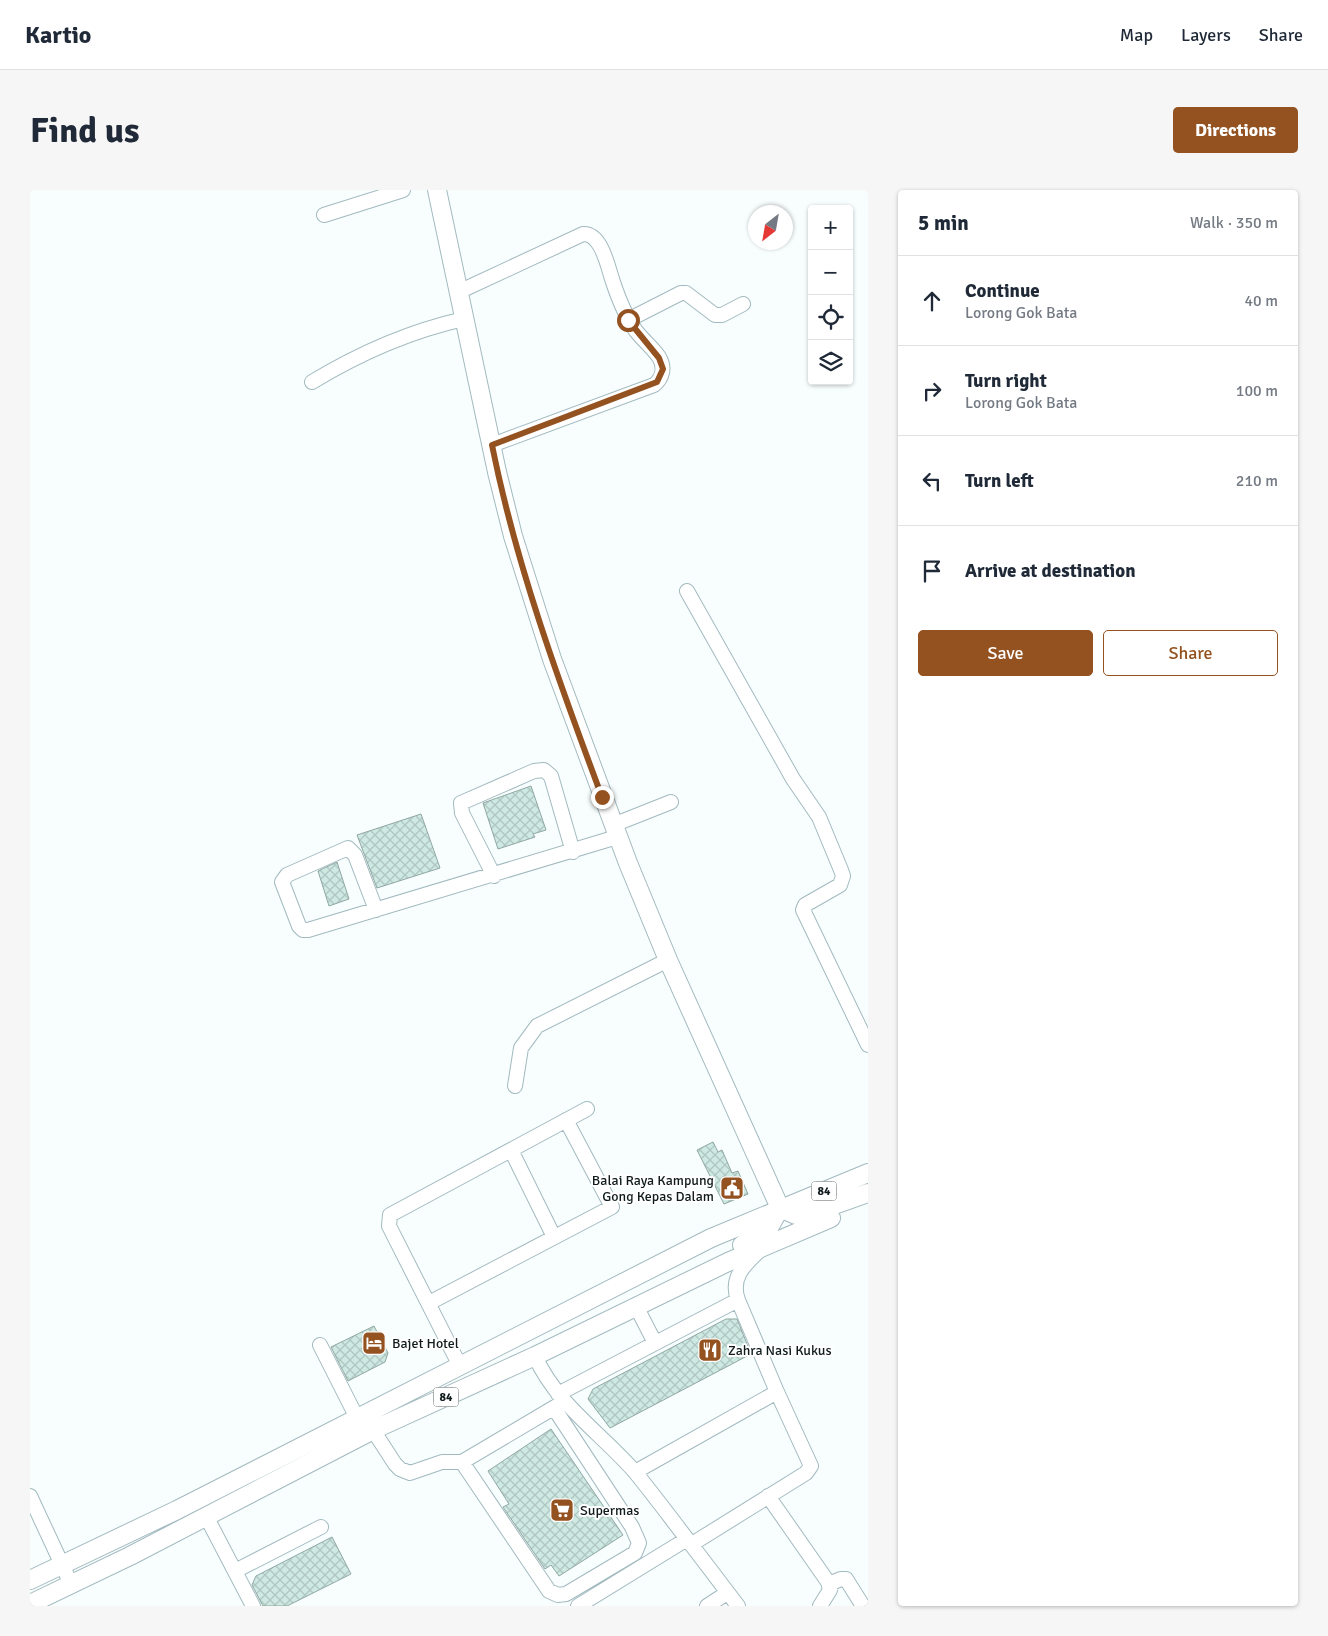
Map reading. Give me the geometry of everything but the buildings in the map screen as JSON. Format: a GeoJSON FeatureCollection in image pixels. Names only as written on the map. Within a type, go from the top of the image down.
{"type":"FeatureCollection","features":[{"type":"Feature","properties":{"kind":"main road"},"geometry":{"type":"LineString","coordinates":[[437,190],[512,532],[572,716],[615,831],[668,960],[780,1208],[796,1215],[806,1215],[868,1193]]}},
{"type":"Feature","properties":{"kind":"main road","name":"84"},"geometry":{"type":"LineString","coordinates":[[30,1580],[357,1418],[711,1238],[868,1173]]}},
{"type":"Feature","properties":{"kind":"main road","name":"84"},"geometry":{"type":"LineString","coordinates":[[30,1604],[373,1430],[535,1356],[765,1245],[868,1202]]}},
{"type":"Feature","properties":{"kind":"main road"},"geometry":{"type":"LineString","coordinates":[[673,1288],[689,1271],[751,1241],[769,1228],[780,1208]]}},
{"type":"Feature","properties":{"kind":"street"},"geometry":{"type":"LineString","coordinates":[[324,216],[403,190]]}},
{"type":"Feature","properties":{"kind":"street"},"geometry":{"type":"LineString","coordinates":[[458,290],[467,288],[583,234],[588,234],[593,236],[601,250],[628,320],[659,358],[663,369],[657,382],[492,445]]}},
{"type":"Feature","properties":{"kind":"street"},"geometry":{"type":"LineString","coordinates":[[628,320],[683,293],[715,315],[722,315],[743,304]]}},
{"type":"Feature","properties":{"kind":"street"},"geometry":{"type":"LineString","coordinates":[[312,382],[377,347],[424,330],[464,319]]}},
{"type":"Feature","properties":{"kind":"street"},"geometry":{"type":"LineString","coordinates":[[687,591],[793,779],[814,809],[841,870],[840,885],[803,908],[868,1045]]}},
{"type":"Feature","properties":{"kind":"street"},"geometry":{"type":"LineString","coordinates":[[494,876],[462,813],[461,802],[534,771],[544,770],[551,776],[573,852]]}},
{"type":"Feature","properties":{"kind":"street"},"geometry":{"type":"LineString","coordinates":[[376,910],[355,855],[348,848],[287,875],[282,882],[299,926],[303,930],[376,910],[494,876],[573,852],[670,802]]}},
{"type":"Feature","properties":{"kind":"street"},"geometry":{"type":"LineString","coordinates":[[515,1086],[521,1048],[537,1026],[668,960]]}},
{"type":"Feature","properties":{"kind":"street"},"geometry":{"type":"LineString","coordinates":[[460,1366],[389,1226],[390,1215],[587,1109]]}},
{"type":"Feature","properties":{"kind":"street"},"geometry":{"type":"LineString","coordinates":[[428,1303],[612,1207],[566,1120]]}},
{"type":"Feature","properties":{"kind":"street"},"geometry":{"type":"LineString","coordinates":[[511,1150],[554,1237]]}},
{"type":"Feature","properties":{"kind":"street"},"geometry":{"type":"LineString","coordinates":[[578,1606],[768,1496],[806,1473],[811,1466],[811,1462],[777,1392],[738,1300],[735,1284],[741,1269],[765,1245]]}},
{"type":"Feature","properties":{"kind":"street"},"geometry":{"type":"LineString","coordinates":[[373,1430],[395,1464],[405,1472],[410,1473],[442,1462],[462,1462],[558,1401],[655,1343],[738,1300]]}},
{"type":"Feature","properties":{"kind":"street"},"geometry":{"type":"LineString","coordinates":[[636,1306],[655,1343]]}},
{"type":"Feature","properties":{"kind":"street"},"geometry":{"type":"LineString","coordinates":[[320,1345],[357,1418]]}},
{"type":"Feature","properties":{"kind":"street"},"geometry":{"type":"LineString","coordinates":[[462,1462],[549,1591],[566,1600],[635,1553],[640,1542],[558,1401],[535,1356]]}},
{"type":"Feature","properties":{"kind":"street"},"geometry":{"type":"LineString","coordinates":[[635,1472],[777,1392]]}},
{"type":"Feature","properties":{"kind":"street"},"geometry":{"type":"LineString","coordinates":[[558,1401],[635,1472],[738,1606]]}},
{"type":"Feature","properties":{"kind":"street"},"geometry":{"type":"LineString","coordinates":[[30,1496],[71,1584]]}},
{"type":"Feature","properties":{"kind":"street"},"geometry":{"type":"LineString","coordinates":[[768,1496],[829,1584],[830,1590],[820,1606]]}},
{"type":"Feature","properties":{"kind":"street"},"geometry":{"type":"LineString","coordinates":[[206,1516],[253,1606]]}},
{"type":"Feature","properties":{"kind":"street"},"geometry":{"type":"LineString","coordinates":[[235,1571],[322,1527]]}},
{"type":"Feature","properties":{"kind":"street"},"geometry":{"type":"LineString","coordinates":[[829,1584],[846,1579],[862,1606]]}},
{"type":"Feature","properties":{"kind":"street"},"geometry":{"type":"LineString","coordinates":[[707,1606],[727,1592]]}},
{"type":"Feature","properties":{"kind":"place","name":"Balai Raya Kampung Gong Kepas Dalam"},"geometry":{"type":"Point","coordinates":[732,1188]}},
{"type":"Feature","properties":{"kind":"place","name":"Bajet Hotel"},"geometry":{"type":"Point","coordinates":[374,1343]}},
{"type":"Feature","properties":{"kind":"place","name":"Zahra Nasi Kukus"},"geometry":{"type":"Point","coordinates":[710,1350]}},
{"type":"Feature","properties":{"kind":"place","name":"Supermas"},"geometry":{"type":"Point","coordinates":[562,1510]}},
{"type":"Feature","properties":{"kind":"route"},"geometry":{"type":"LineString","coordinates":[[602,797],[569,707],[512,532],[492,445],[657,382],[662,375],[663,369],[659,358],[628,320]]}}]}
